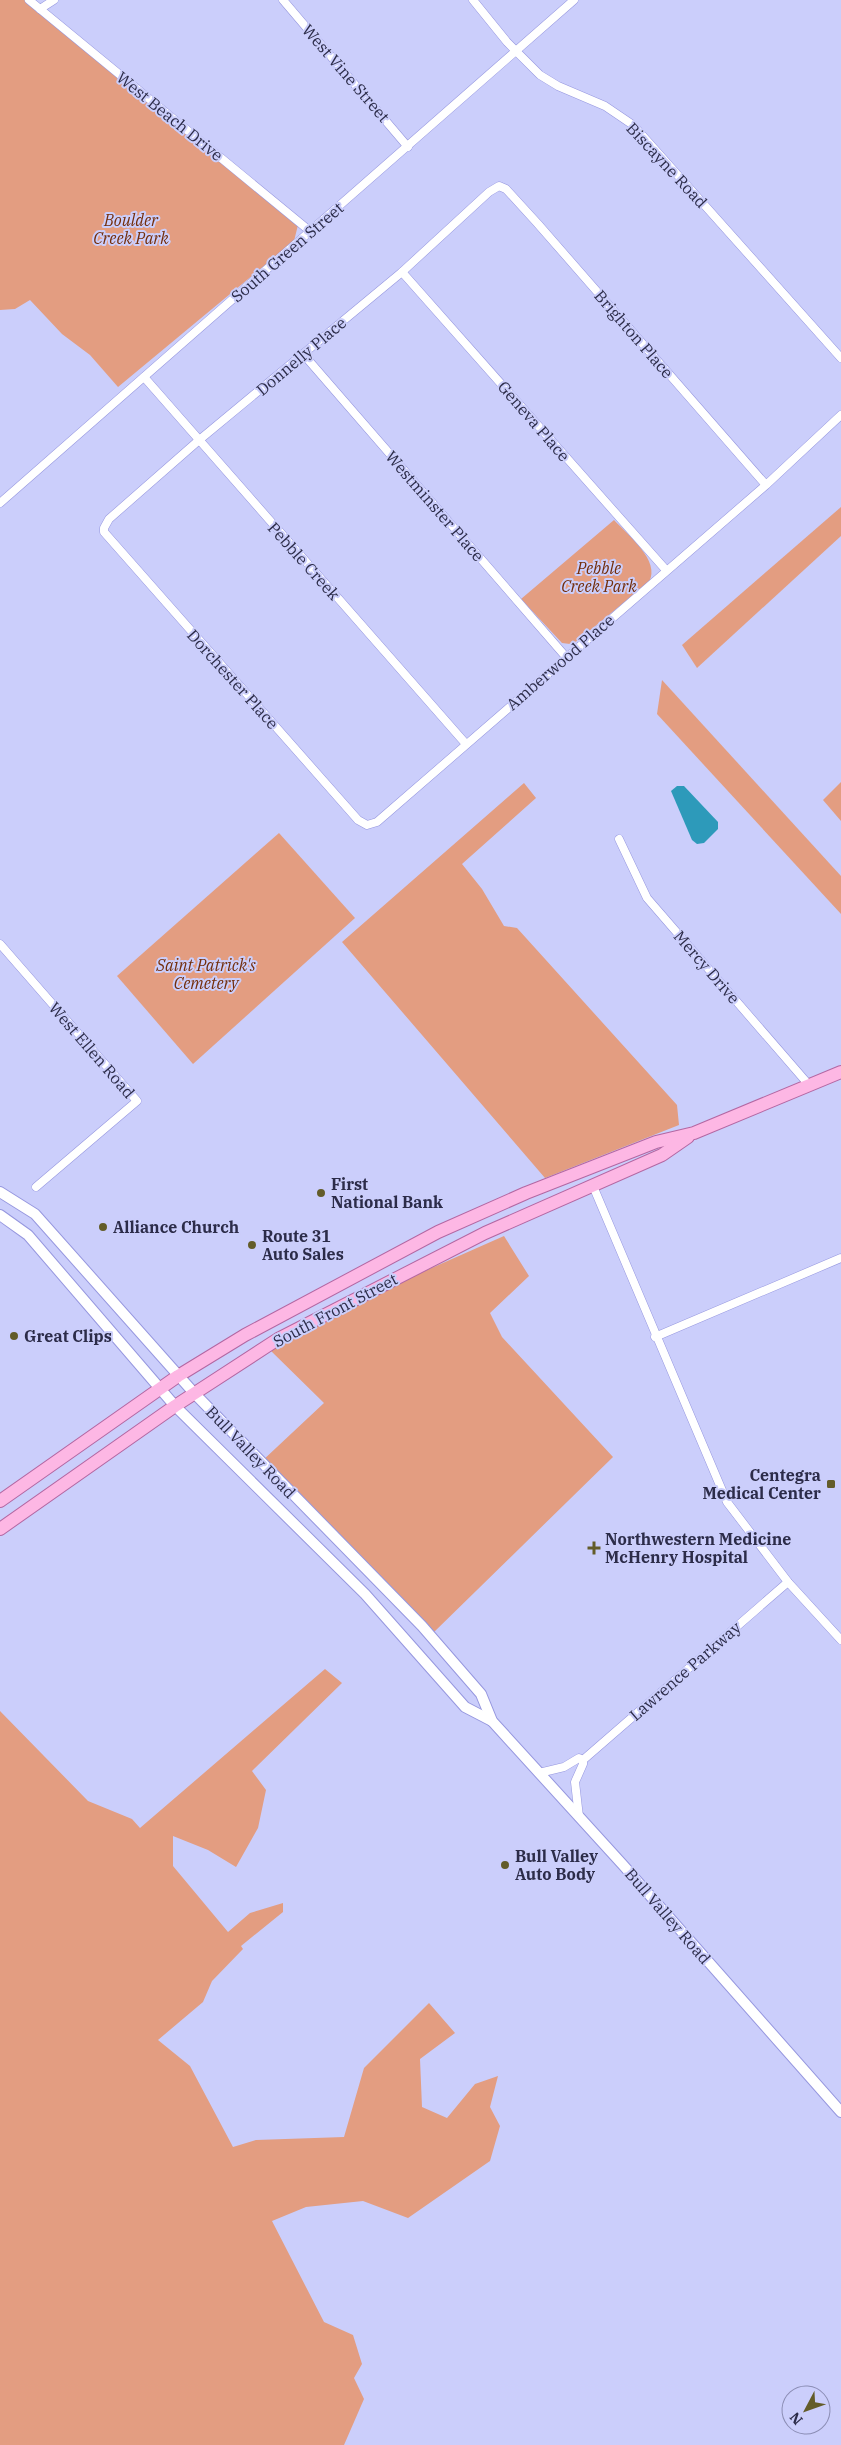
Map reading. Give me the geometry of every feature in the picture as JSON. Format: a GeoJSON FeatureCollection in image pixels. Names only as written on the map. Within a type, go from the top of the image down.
{"type":"FeatureCollection","features":[{"type":"Feature","properties":{"kind":"main road","name":"South Front Street"},"geometry":{"type":"LineString","coordinates":[[0,1501],[178,1376],[246,1334],[438,1232],[526,1193],[656,1142],[694,1133],[841,1072]]}},
{"type":"Feature","properties":{"kind":"main road","name":"South Front Street"},"geometry":{"type":"LineString","coordinates":[[0,1529],[194,1393],[278,1339],[486,1233],[662,1155],[694,1133]]}},
{"type":"Feature","properties":{"kind":"street","name":"West Beach Drive"},"geometry":{"type":"LineString","coordinates":[[29,0],[311,232]]}},
{"type":"Feature","properties":{"kind":"street"},"geometry":{"type":"LineString","coordinates":[[40,9],[54,0]]}},
{"type":"Feature","properties":{"kind":"street","name":"West Vine Street"},"geometry":{"type":"LineString","coordinates":[[283,0],[408,147]]}},
{"type":"Feature","properties":{"kind":"street","name":"Biscayne Road"},"geometry":{"type":"LineString","coordinates":[[472,0],[516,51],[540,75],[558,86],[605,106],[633,125],[841,358]]}},
{"type":"Feature","properties":{"kind":"street","name":"South Green Street"},"geometry":{"type":"LineString","coordinates":[[0,503],[574,0]]}},
{"type":"Feature","properties":{"kind":"street","name":"Donnelly Place"},"geometry":{"type":"LineString","coordinates":[[104,528],[109,519],[198,441],[402,272],[489,192],[499,186]]}},
{"type":"Feature","properties":{"kind":"street","name":"Brighton Place"},"geometry":{"type":"LineString","coordinates":[[499,186],[506,189],[538,224],[766,485]]}},
{"type":"Feature","properties":{"kind":"street","name":"Geneva Place"},"geometry":{"type":"LineString","coordinates":[[402,272],[666,570]]}},
{"type":"Feature","properties":{"kind":"street","name":"Westminster Place"},"geometry":{"type":"LineString","coordinates":[[304,355],[566,657]]}},
{"type":"Feature","properties":{"kind":"street","name":"Pebble Creek"},"geometry":{"type":"LineString","coordinates":[[144,378],[466,744]]}},
{"type":"Feature","properties":{"kind":"street","name":"Amberwood Place"},"geometry":{"type":"LineString","coordinates":[[368,826],[377,822],[766,485],[841,416]]}},
{"type":"Feature","properties":{"kind":"street","name":"Dorchester Place"},"geometry":{"type":"LineString","coordinates":[[104,528],[107,537],[358,820],[368,826]]}},
{"type":"Feature","properties":{"kind":"street","name":"Mercy Drive"},"geometry":{"type":"LineString","coordinates":[[619,839],[647,898],[809,1085]]}},
{"type":"Feature","properties":{"kind":"street","name":"West Ellen Road"},"geometry":{"type":"LineString","coordinates":[[0,944],[136,1101],[36,1187]]}},
{"type":"Feature","properties":{"kind":"street"},"geometry":{"type":"LineString","coordinates":[[593,1186],[726,1502],[788,1582],[841,1640]]}},
{"type":"Feature","properties":{"kind":"street","name":"Bull Valley Road"},"geometry":{"type":"LineString","coordinates":[[0,1192],[35,1214],[178,1376],[422,1626],[481,1694],[492,1721],[841,2112]]}},
{"type":"Feature","properties":{"kind":"street","name":"Bull Valley Road"},"geometry":{"type":"LineString","coordinates":[[0,1214],[28,1235],[175,1406],[365,1594],[465,1707],[492,1721]]}},
{"type":"Feature","properties":{"kind":"street"},"geometry":{"type":"LineString","coordinates":[[656,1337],[841,1258]]}},
{"type":"Feature","properties":{"kind":"street","name":"Lawrence Parkway"},"geometry":{"type":"LineString","coordinates":[[539,1773],[564,1767],[579,1758],[583,1760],[788,1582]]}},
{"type":"Feature","properties":{"kind":"street"},"geometry":{"type":"LineString","coordinates":[[579,1817],[575,1782],[583,1760]]}},
{"type":"Feature","properties":{"kind":"green space","name":"Boulder Creek Park"},"geometry":{"type":"Polygon","coordinates":[[[0,0],[29,0],[299,221],[294,241],[118,387],[90,355],[62,334],[30,300],[15,309],[0,310],[0,0]]]}},
{"type":"Feature","properties":{"kind":"green space"},"geometry":{"type":"Polygon","coordinates":[[[841,507],[841,536],[697,668],[682,645],[841,507]]]}},
{"type":"Feature","properties":{"kind":"green space","name":"Pebble Creek Park"},"geometry":{"type":"Polygon","coordinates":[[[614,520],[647,557],[652,574],[649,582],[577,641],[570,644],[562,643],[521,599],[614,520]]]}},
{"type":"Feature","properties":{"kind":"green space"},"geometry":{"type":"Polygon","coordinates":[[[662,680],[841,876],[841,914],[657,714],[662,680]]]}},
{"type":"Feature","properties":{"kind":"green space"},"geometry":{"type":"Polygon","coordinates":[[[841,782],[841,821],[823,800],[841,782]]]}},
{"type":"Feature","properties":{"kind":"green space"},"geometry":{"type":"Polygon","coordinates":[[[524,783],[536,798],[462,864],[482,889],[504,926],[517,928],[677,1105],[679,1125],[545,1178],[342,942],[524,783]]]}},
{"type":"Feature","properties":{"kind":"green space","name":"Saint Patrick's Cemetery"},"geometry":{"type":"Polygon","coordinates":[[[279,833],[355,918],[193,1064],[117,976],[279,833]]]}},
{"type":"Feature","properties":{"kind":"green space"},"geometry":{"type":"Polygon","coordinates":[[[504,1236],[529,1276],[490,1313],[502,1337],[613,1457],[432,1634],[261,1462],[324,1403],[269,1349],[323,1316],[504,1236]]]}},
{"type":"Feature","properties":{"kind":"green space"},"geometry":{"type":"Polygon","coordinates":[[[325,1669],[342,1683],[252,1771],[266,1790],[258,1828],[236,1867],[208,1850],[173,1836],[173,1866],[228,1932],[250,1913],[283,1903],[283,1912],[241,1946],[243,1949],[212,1981],[203,2002],[158,2040],[190,2066],[233,2147],[256,2140],[344,2137],[364,2068],[429,2003],[455,2033],[420,2059],[422,2107],[447,2118],[475,2084],[498,2076],[490,2107],[500,2126],[490,2161],[408,2218],[363,2201],[306,2207],[272,2221],[324,2322],[353,2335],[362,2364],[354,2378],[364,2399],[344,2445],[0,2445],[0,1711],[88,1801],[132,1819],[140,1828],[325,1669]]]}},
{"type":"Feature","properties":{"kind":"water"},"geometry":{"type":"Polygon","coordinates":[[[677,786],[684,786],[718,822],[718,829],[704,843],[697,844],[692,840],[671,791],[677,786]]]}},
{"type":"Feature","properties":{"kind":"place","name":"First National Bank"},"geometry":{"type":"Point","coordinates":[321,1193]}},
{"type":"Feature","properties":{"kind":"place","name":"Alliance Church"},"geometry":{"type":"Point","coordinates":[103,1227]}},
{"type":"Feature","properties":{"kind":"place","name":"Route 31 Auto Sales"},"geometry":{"type":"Point","coordinates":[252,1245]}},
{"type":"Feature","properties":{"kind":"place","name":"Great Clips"},"geometry":{"type":"Point","coordinates":[14,1336]}},
{"type":"Feature","properties":{"kind":"place","name":"Centegra Medical Center"},"geometry":{"type":"Point","coordinates":[831,1484]}},
{"type":"Feature","properties":{"kind":"place","name":"Northwestern Medicine McHenry Hospital"},"geometry":{"type":"Point","coordinates":[594,1548]}},
{"type":"Feature","properties":{"kind":"place","name":"Bull Valley Auto Body"},"geometry":{"type":"Point","coordinates":[505,1865]}}]}
